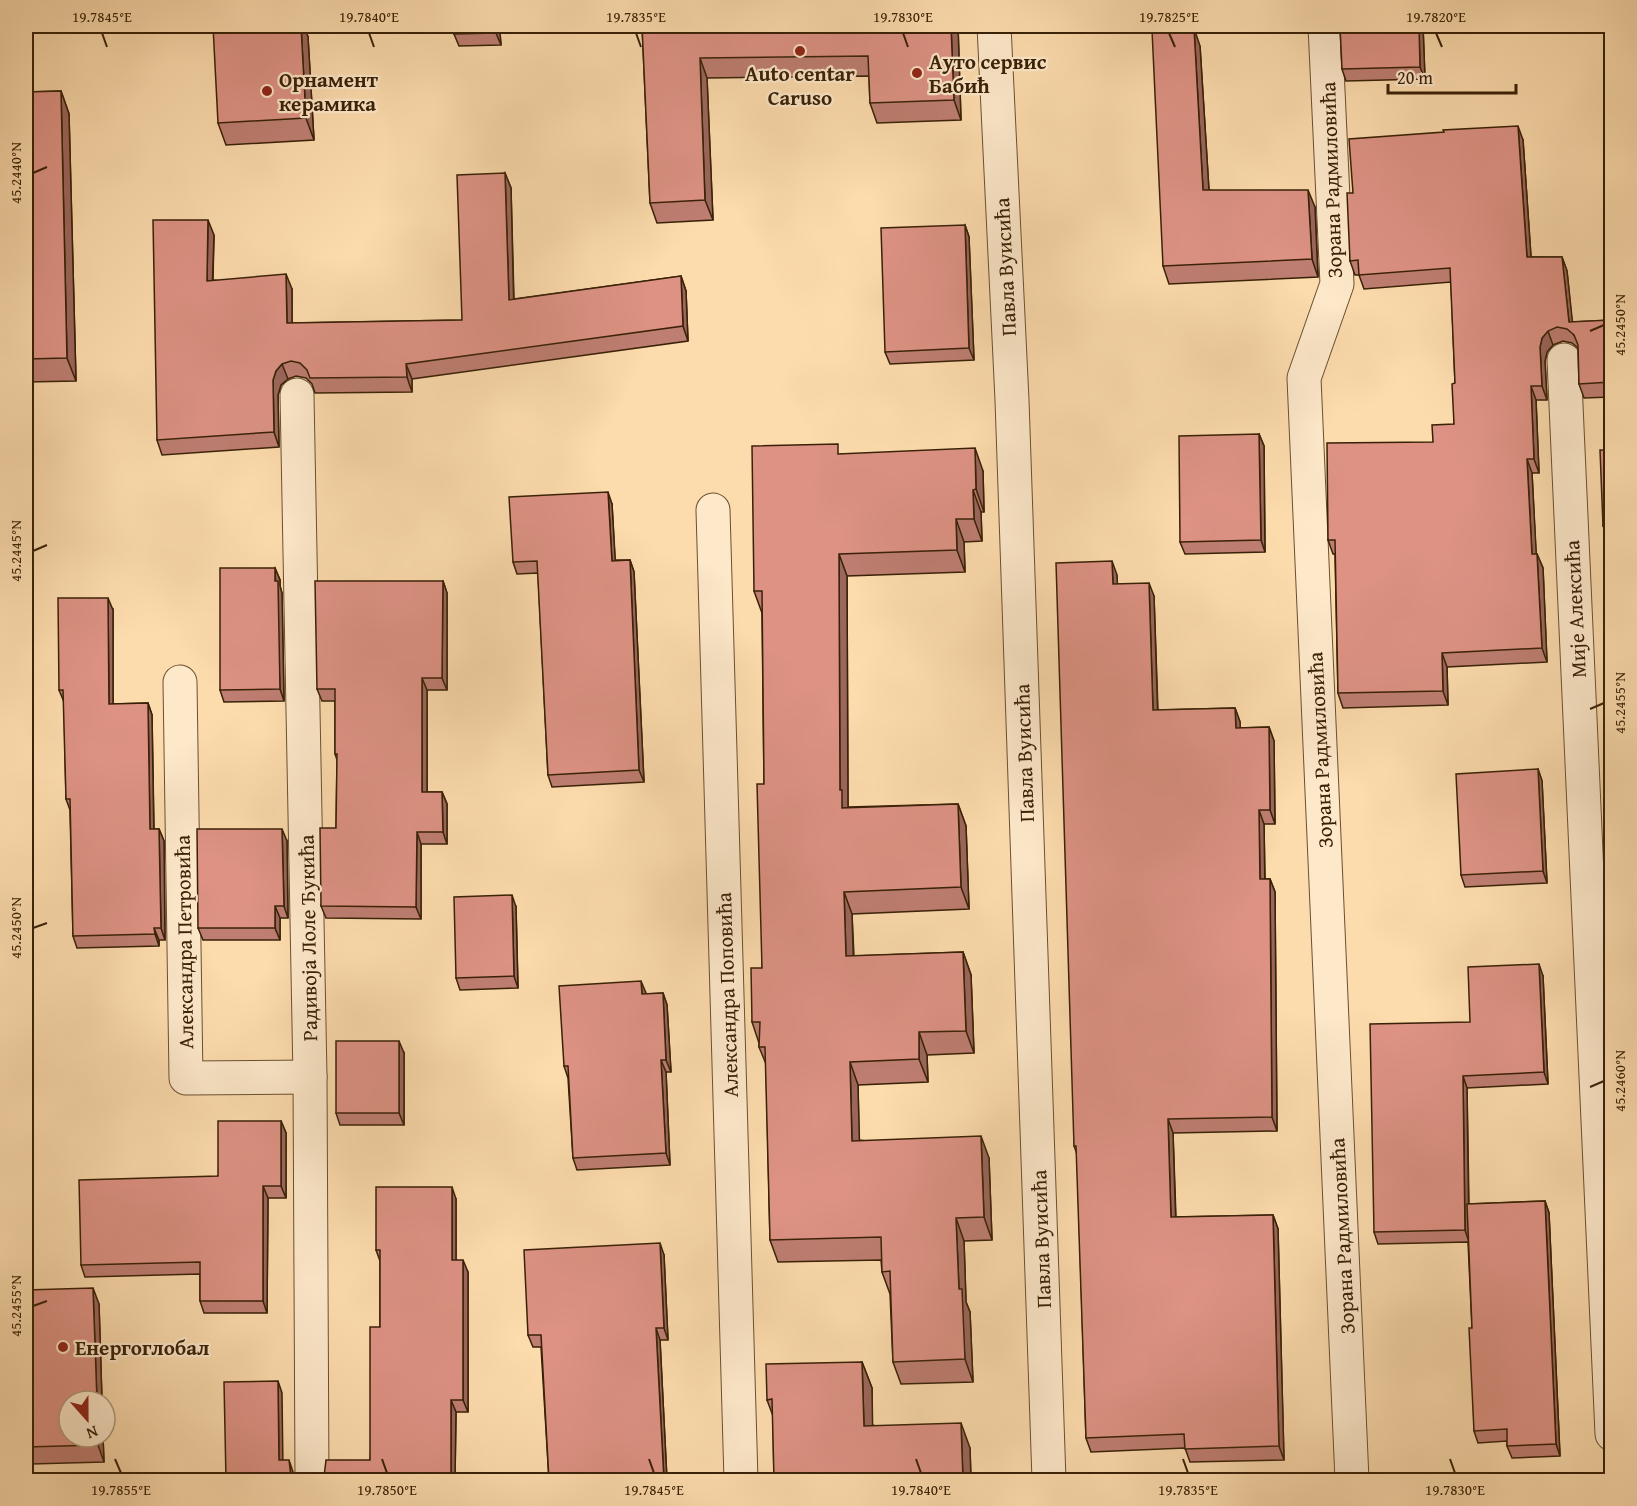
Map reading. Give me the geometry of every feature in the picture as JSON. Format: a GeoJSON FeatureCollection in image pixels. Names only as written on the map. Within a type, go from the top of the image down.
{"type":"FeatureCollection","features":[{"type":"Feature","properties":{"kind":"street","name":"Павла Вуисића"},"geometry":{"type":"LineString","coordinates":[[994,26],[1012,412],[1049,1480]]}},
{"type":"Feature","properties":{"kind":"street","name":"Зорана Радмиловића"},"geometry":{"type":"LineString","coordinates":[[1325,26],[1337,284],[1304,378],[1352,1480]]}},
{"type":"Feature","properties":{"kind":"street","name":"Мије Алексића"},"geometry":{"type":"LineString","coordinates":[[1564,360],[1611,1434]]}},
{"type":"Feature","properties":{"kind":"street","name":"Радивоја Лоле Ђукића"},"geometry":{"type":"LineString","coordinates":[[297,395],[310,1077],[312,1480]]}},
{"type":"Feature","properties":{"kind":"street","name":"Александра Поповића"},"geometry":{"type":"LineString","coordinates":[[713,510],[741,1480]]}},
{"type":"Feature","properties":{"kind":"street","name":"Александра Петровића"},"geometry":{"type":"LineString","coordinates":[[180,682],[186,1078],[310,1077]]}},
{"type":"Feature","properties":{"kind":"building","name":"Орнамент керамика"},"geometry":{"type":"Polygon","coordinates":[[[213,26],[301,26],[306,118],[218,123],[213,26]]]}},
{"type":"Feature","properties":{"kind":"building"},"geometry":{"type":"Polygon","coordinates":[[[454,26],[496,26],[496,33],[454,34],[454,26]]]}},
{"type":"Feature","properties":{"kind":"building"},"geometry":{"type":"Polygon","coordinates":[[[642,26],[951,26],[954,100],[870,103],[868,56],[700,58],[705,200],[650,203],[642,26]]]}},
{"type":"Feature","properties":{"kind":"building"},"geometry":{"type":"Polygon","coordinates":[[[1340,26],[1419,26],[1420,67],[1342,69],[1340,26]]]}},
{"type":"Feature","properties":{"kind":"building"},"geometry":{"type":"Polygon","coordinates":[[[1194,28],[1203,190],[1308,190],[1312,259],[1163,266],[1152,30],[1194,28]]]}},
{"type":"Feature","properties":{"kind":"building"},"geometry":{"type":"Polygon","coordinates":[[[61,91],[67,358],[26,359],[26,92],[61,91]]]}},
{"type":"Feature","properties":{"kind":"building"},"geometry":{"type":"Polygon","coordinates":[[[1518,126],[1527,257],[1562,257],[1569,322],[1611,320],[1611,382],[1579,384],[1578,345],[1574,335],[1567,329],[1557,327],[1548,331],[1542,338],[1540,347],[1542,386],[1531,386],[1534,459],[1527,459],[1532,554],[1537,554],[1542,648],[1442,653],[1443,691],[1338,693],[1335,540],[1328,540],[1327,443],[1433,442],[1432,425],[1454,424],[1452,384],[1455,383],[1450,268],[1359,275],[1358,260],[1350,261],[1347,193],[1353,193],[1349,139],[1518,126]]]}},
{"type":"Feature","properties":{"kind":"building"},"geometry":{"type":"Polygon","coordinates":[[[505,173],[509,300],[681,276],[683,326],[406,364],[407,377],[310,378],[307,370],[300,363],[291,361],[282,364],[273,380],[274,432],[157,440],[153,220],[208,220],[207,281],[286,274],[287,323],[462,320],[457,175],[505,173]]]}},
{"type":"Feature","properties":{"kind":"building"},"geometry":{"type":"Polygon","coordinates":[[[965,225],[969,348],[885,352],[881,228],[965,225]]]}},
{"type":"Feature","properties":{"kind":"building"},"geometry":{"type":"Polygon","coordinates":[[[1259,434],[1261,540],[1180,542],[1179,436],[1259,434]]]}},
{"type":"Feature","properties":{"kind":"building"},"geometry":{"type":"Polygon","coordinates":[[[838,444],[838,454],[975,448],[974,519],[956,519],[957,550],[839,554],[842,808],[958,804],[961,887],[844,892],[846,956],[963,952],[966,1031],[919,1032],[919,1059],[850,1062],[852,1141],[981,1136],[984,1217],[956,1218],[965,1359],[893,1362],[890,1271],[882,1272],[881,1237],[770,1240],[765,1047],[759,1047],[760,1022],[752,1022],[751,968],[762,968],[757,784],[764,784],[762,591],[754,591],[752,446],[838,444]]]}},
{"type":"Feature","properties":{"kind":"building"},"geometry":{"type":"Polygon","coordinates":[[[1600,450],[1611,450],[1611,525],[1603,526],[1600,450]]]}},
{"type":"Feature","properties":{"kind":"building"},"geometry":{"type":"Polygon","coordinates":[[[608,492],[612,561],[630,560],[639,770],[548,775],[537,561],[513,562],[509,497],[608,492]]]}},
{"type":"Feature","properties":{"kind":"building"},"geometry":{"type":"Polygon","coordinates":[[[1112,561],[1113,584],[1149,583],[1153,710],[1235,708],[1236,728],[1269,727],[1270,810],[1259,810],[1260,879],[1270,879],[1272,1117],[1168,1119],[1171,1217],[1273,1215],[1279,1446],[1185,1449],[1184,1434],[1086,1438],[1076,1146],[1074,1146],[1056,563],[1112,561]]]}},
{"type":"Feature","properties":{"kind":"building"},"geometry":{"type":"Polygon","coordinates":[[[220,568],[275,568],[275,581],[278,581],[280,689],[220,690],[220,568]]]}},
{"type":"Feature","properties":{"kind":"building"},"geometry":{"type":"Polygon","coordinates":[[[315,581],[443,581],[442,678],[422,678],[422,792],[442,792],[443,832],[417,832],[416,907],[321,906],[320,828],[336,828],[337,754],[335,754],[335,689],[317,689],[315,581]]]}},
{"type":"Feature","properties":{"kind":"building"},"geometry":{"type":"Polygon","coordinates":[[[58,598],[108,598],[109,704],[148,703],[150,829],[159,829],[161,928],[154,928],[155,934],[73,936],[70,799],[66,799],[63,690],[59,690],[58,598]]]}},
{"type":"Feature","properties":{"kind":"building"},"geometry":{"type":"Polygon","coordinates":[[[1611,603],[1611,689],[1608,604],[1611,603]]]}},
{"type":"Feature","properties":{"kind":"building"},"geometry":{"type":"Polygon","coordinates":[[[1538,769],[1543,871],[1461,875],[1456,774],[1538,769]]]}},
{"type":"Feature","properties":{"kind":"building"},"geometry":{"type":"Polygon","coordinates":[[[197,829],[282,829],[284,906],[275,906],[275,928],[198,928],[197,829]]]}},
{"type":"Feature","properties":{"kind":"building"},"geometry":{"type":"Polygon","coordinates":[[[512,895],[514,976],[456,978],[454,897],[512,895]]]}},
{"type":"Feature","properties":{"kind":"building"},"geometry":{"type":"Polygon","coordinates":[[[1539,964],[1544,1072],[1463,1076],[1465,1230],[1374,1232],[1370,1024],[1470,1022],[1468,967],[1539,964]]]}},
{"type":"Feature","properties":{"kind":"building"},"geometry":{"type":"Polygon","coordinates":[[[641,981],[642,994],[663,993],[666,1060],[661,1060],[666,1153],[573,1158],[568,1066],[564,1066],[559,986],[641,981]]]}},
{"type":"Feature","properties":{"kind":"building"},"geometry":{"type":"Polygon","coordinates":[[[336,1041],[399,1041],[399,1113],[336,1113],[336,1041]]]}},
{"type":"Feature","properties":{"kind":"building"},"geometry":{"type":"Polygon","coordinates":[[[218,1121],[281,1121],[281,1186],[263,1186],[263,1301],[200,1301],[200,1262],[81,1265],[79,1180],[218,1176],[218,1121]]]}},
{"type":"Feature","properties":{"kind":"building"},"geometry":{"type":"Polygon","coordinates":[[[376,1187],[452,1187],[452,1260],[463,1260],[463,1400],[451,1400],[451,1480],[321,1480],[324,1477],[326,1460],[370,1460],[370,1327],[380,1327],[380,1250],[376,1250],[376,1187]]]}},
{"type":"Feature","properties":{"kind":"building"},"geometry":{"type":"Polygon","coordinates":[[[1545,1201],[1556,1444],[1507,1446],[1507,1429],[1474,1431],[1469,1328],[1472,1328],[1467,1204],[1545,1201]]]}},
{"type":"Feature","properties":{"kind":"building"},"geometry":{"type":"Polygon","coordinates":[[[660,1243],[664,1328],[656,1328],[664,1480],[549,1480],[541,1335],[528,1335],[524,1250],[660,1243]]]}},
{"type":"Feature","properties":{"kind":"building","name":"Енергоглобал"},"geometry":{"type":"Polygon","coordinates":[[[93,1288],[97,1389],[57,1389],[57,1446],[26,1447],[26,1290],[93,1288]]]}},
{"type":"Feature","properties":{"kind":"building"},"geometry":{"type":"Polygon","coordinates":[[[862,1362],[864,1426],[961,1423],[963,1480],[774,1480],[772,1399],[767,1400],[766,1364],[862,1362]]]}},
{"type":"Feature","properties":{"kind":"building"},"geometry":{"type":"Polygon","coordinates":[[[278,1381],[279,1460],[289,1460],[291,1477],[295,1480],[226,1480],[224,1382],[278,1381]]]}},
{"type":"Feature","properties":{"kind":"place","name":"Auto centar Caruso"},"geometry":{"type":"Point","coordinates":[800,51]}},
{"type":"Feature","properties":{"kind":"place","name":"Ауто сервис Бабић"},"geometry":{"type":"Point","coordinates":[917,73]}},
{"type":"Feature","properties":{"kind":"place","name":"Орнамент керамика"},"geometry":{"type":"Point","coordinates":[267,91]}},
{"type":"Feature","properties":{"kind":"place","name":"Енергоглобал"},"geometry":{"type":"Point","coordinates":[63,1347]}}]}
